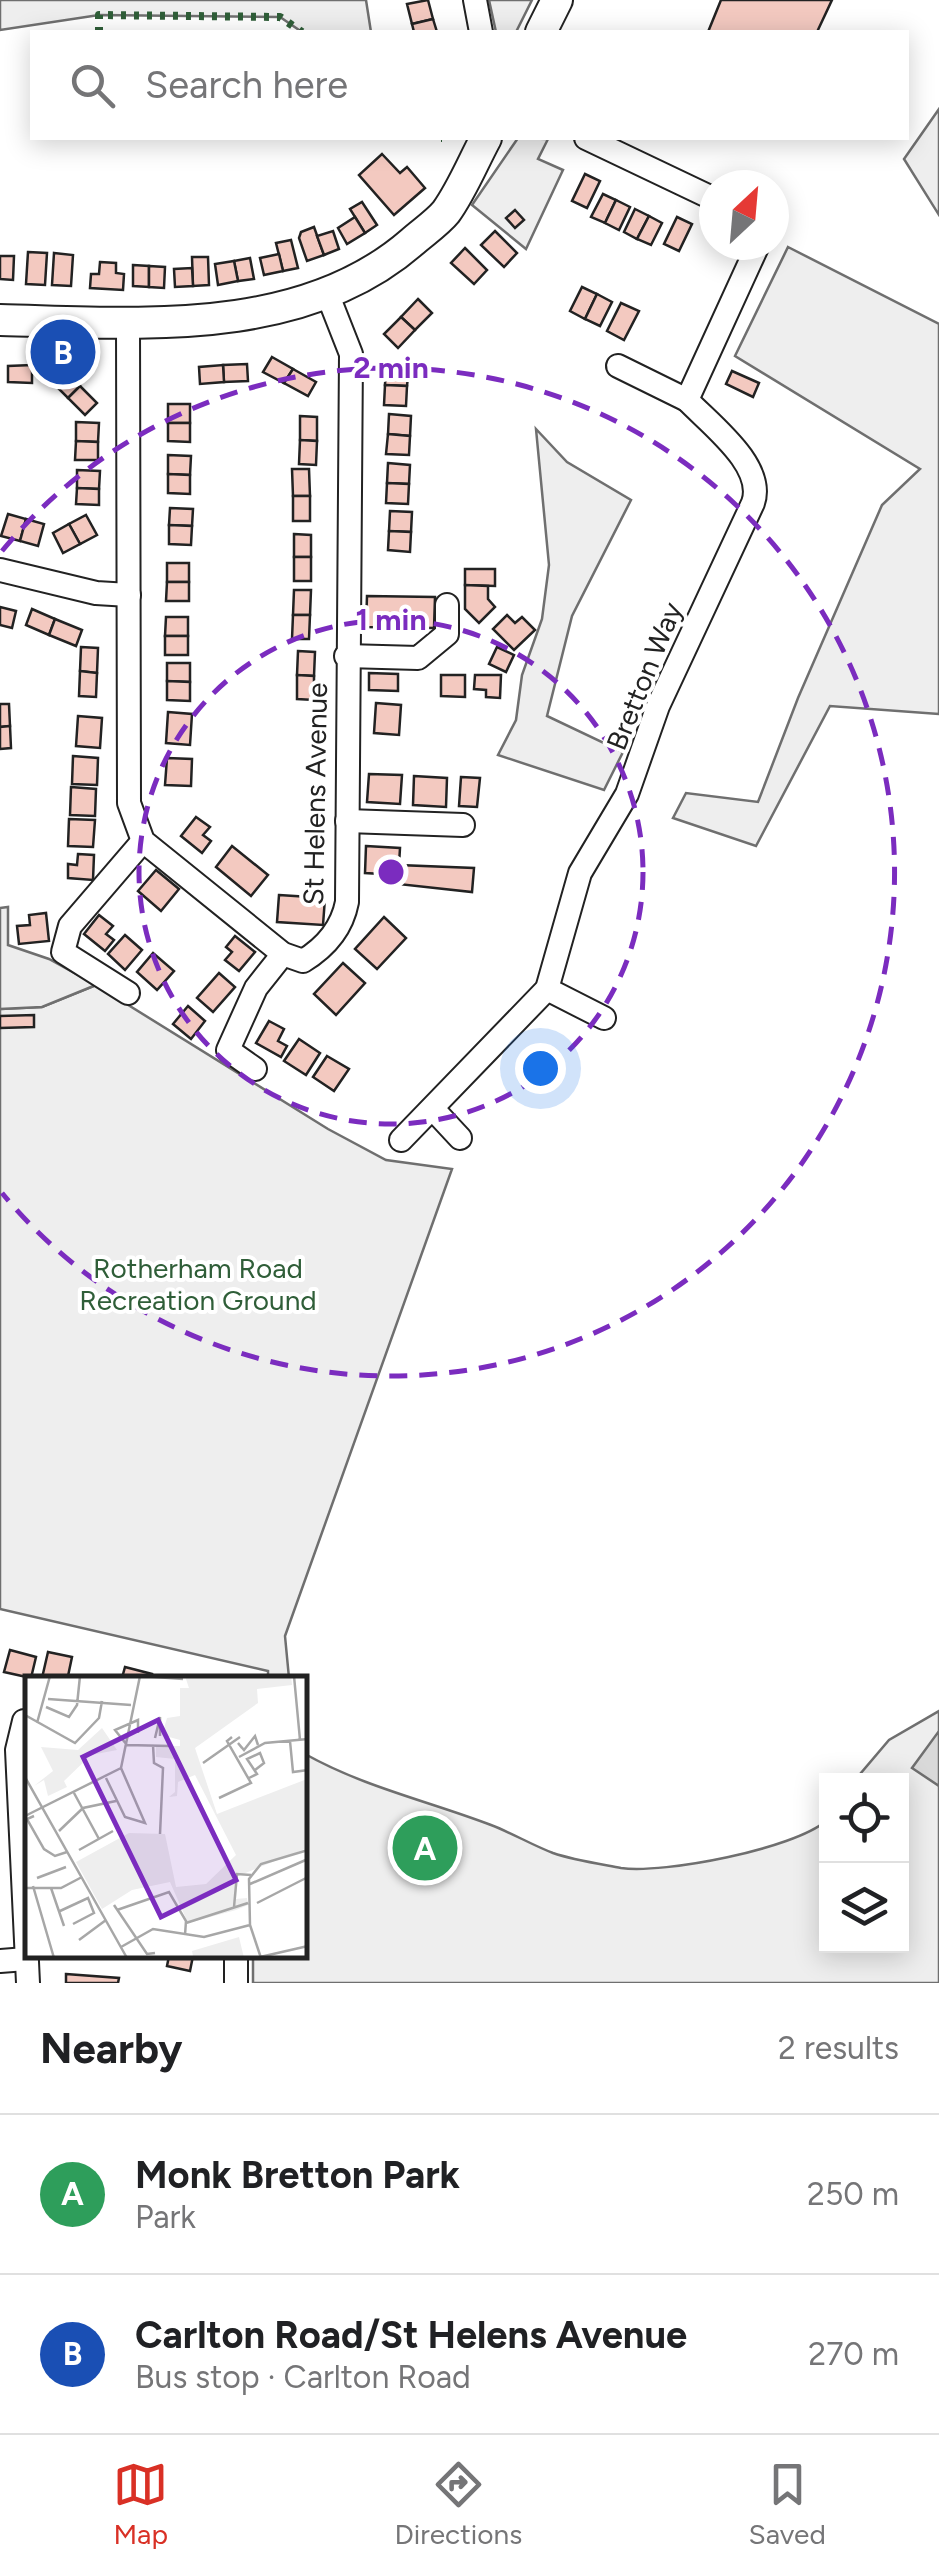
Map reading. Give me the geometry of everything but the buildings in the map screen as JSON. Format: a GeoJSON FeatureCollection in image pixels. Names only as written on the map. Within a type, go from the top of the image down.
{"type":"FeatureCollection","features":[{"type":"Feature","properties":{"kind":"main road"},"geometry":{"type":"LineString","coordinates":[[542,30],[557,0]]}},
{"type":"Feature","properties":{"kind":"main road"},"geometry":{"type":"LineString","coordinates":[[0,320],[128,323],[227,319],[327,294],[388,263],[445,213],[485,140]]}},
{"type":"Feature","properties":{"kind":"street"},"geometry":{"type":"LineString","coordinates":[[475,0],[482,30]]}},
{"type":"Feature","properties":{"kind":"street"},"geometry":{"type":"LineString","coordinates":[[590,140],[699,192]]}},
{"type":"Feature","properties":{"kind":"street"},"geometry":{"type":"LineString","coordinates":[[688,400],[751,260]]}},
{"type":"Feature","properties":{"kind":"street","name":"St Helens Avenue"},"geometry":{"type":"LineString","coordinates":[[283,954],[303,961],[318,952],[343,922],[348,902],[350,354],[327,294]]}},
{"type":"Feature","properties":{"kind":"street"},"geometry":{"type":"LineString","coordinates":[[128,323],[129,803],[143,841],[283,954],[256,988],[228,1050],[255,1069]]}},
{"type":"Feature","properties":{"kind":"street","name":"Bretton Way"},"geometry":{"type":"LineString","coordinates":[[401,1140],[547,989],[580,873],[638,773],[658,706],[756,493],[749,469],[688,400],[618,366]]}},
{"type":"Feature","properties":{"kind":"street"},"geometry":{"type":"LineString","coordinates":[[0,570],[96,593],[129,595]]}},
{"type":"Feature","properties":{"kind":"street"},"geometry":{"type":"LineString","coordinates":[[346,656],[418,658],[447,634],[447,606]]}},
{"type":"Feature","properties":{"kind":"street"},"geometry":{"type":"LineString","coordinates":[[346,822],[463,826]]}},
{"type":"Feature","properties":{"kind":"street"},"geometry":{"type":"LineString","coordinates":[[128,993],[64,952],[70,926],[143,841]]}},
{"type":"Feature","properties":{"kind":"street"},"geometry":{"type":"LineString","coordinates":[[547,989],[604,1018]]}},
{"type":"Feature","properties":{"kind":"street"},"geometry":{"type":"LineString","coordinates":[[433,1109],[460,1138]]}},
{"type":"Feature","properties":{"kind":"street"},"geometry":{"type":"LineString","coordinates":[[0,1716],[25,1722]]}},
{"type":"Feature","properties":{"kind":"street"},"geometry":{"type":"LineString","coordinates":[[25,1725],[17,1750],[25,1927]]}},
{"type":"Feature","properties":{"kind":"street"},"geometry":{"type":"LineString","coordinates":[[0,1961],[27,1971]]}},
{"type":"Feature","properties":{"kind":"green space"},"geometry":{"type":"Polygon","coordinates":[[[0,0],[366,0],[371,30],[299,30],[280,17],[99,15],[0,30],[0,0]]]}},
{"type":"Feature","properties":{"kind":"green space"},"geometry":{"type":"Polygon","coordinates":[[[489,0],[532,0],[517,30],[496,30],[489,0]]]}},
{"type":"Feature","properties":{"kind":"green space"},"geometry":{"type":"Polygon","coordinates":[[[939,109],[939,215],[904,159],[939,109]]]}},
{"type":"Feature","properties":{"kind":"green space"},"geometry":{"type":"Polygon","coordinates":[[[517,140],[548,140],[538,159],[563,170],[526,249],[472,205],[517,140]]]}},
{"type":"Feature","properties":{"kind":"green space"},"geometry":{"type":"Polygon","coordinates":[[[789,248],[939,324],[939,714],[830,706],[756,846],[673,818],[686,793],[758,802],[798,698],[882,505],[920,469],[735,356],[782,260],[789,260],[789,248]]]}},
{"type":"Feature","properties":{"kind":"green space"},"geometry":{"type":"Polygon","coordinates":[[[536,429],[567,462],[631,500],[572,616],[547,716],[623,752],[604,790],[498,755],[516,720],[522,675],[542,619],[549,565],[536,429]]]}},
{"type":"Feature","properties":{"kind":"green space","name":"Rotherham Road Recreation Ground"},"geometry":{"type":"Polygon","coordinates":[[[96,985],[328,1129],[386,1160],[452,1169],[285,1636],[289,1676],[268,1676],[268,1671],[0,1609],[0,1009],[42,1007],[96,985]]]}},
{"type":"Feature","properties":{"kind":"green space"},"geometry":{"type":"Polygon","coordinates":[[[939,1711],[939,1983],[253,1983],[253,1958],[308,1958],[308,1755],[350,1776],[491,1825],[553,1853],[621,1868],[667,1867],[727,1857],[786,1841],[819,1825],[819,1953],[909,1953],[909,1773],[861,1773],[889,1740],[939,1711]]]}},
{"type":"Feature","properties":{"kind":"shaded area"},"geometry":{"type":"Polygon","coordinates":[[[8,907],[8,945],[49,959],[96,985],[42,1007],[0,1009],[0,908],[8,907]]]}},
{"type":"Feature","properties":{"kind":"shaded area"},"geometry":{"type":"Polygon","coordinates":[[[939,1731],[939,1786],[912,1768],[939,1731]]]}},
{"type":"Feature","properties":{"kind":"hedge"},"geometry":{"type":"LineString","coordinates":[[99,30],[99,15],[280,17],[299,30]]}},
{"type":"Feature","properties":{"kind":"place","name":"Carlton Road/St Helens Avenue"},"geometry":{"type":"Point","coordinates":[63,352]}},
{"type":"Feature","properties":{"kind":"place","name":"Monk Bretton Park"},"geometry":{"type":"Point","coordinates":[425,1848]}}]}
